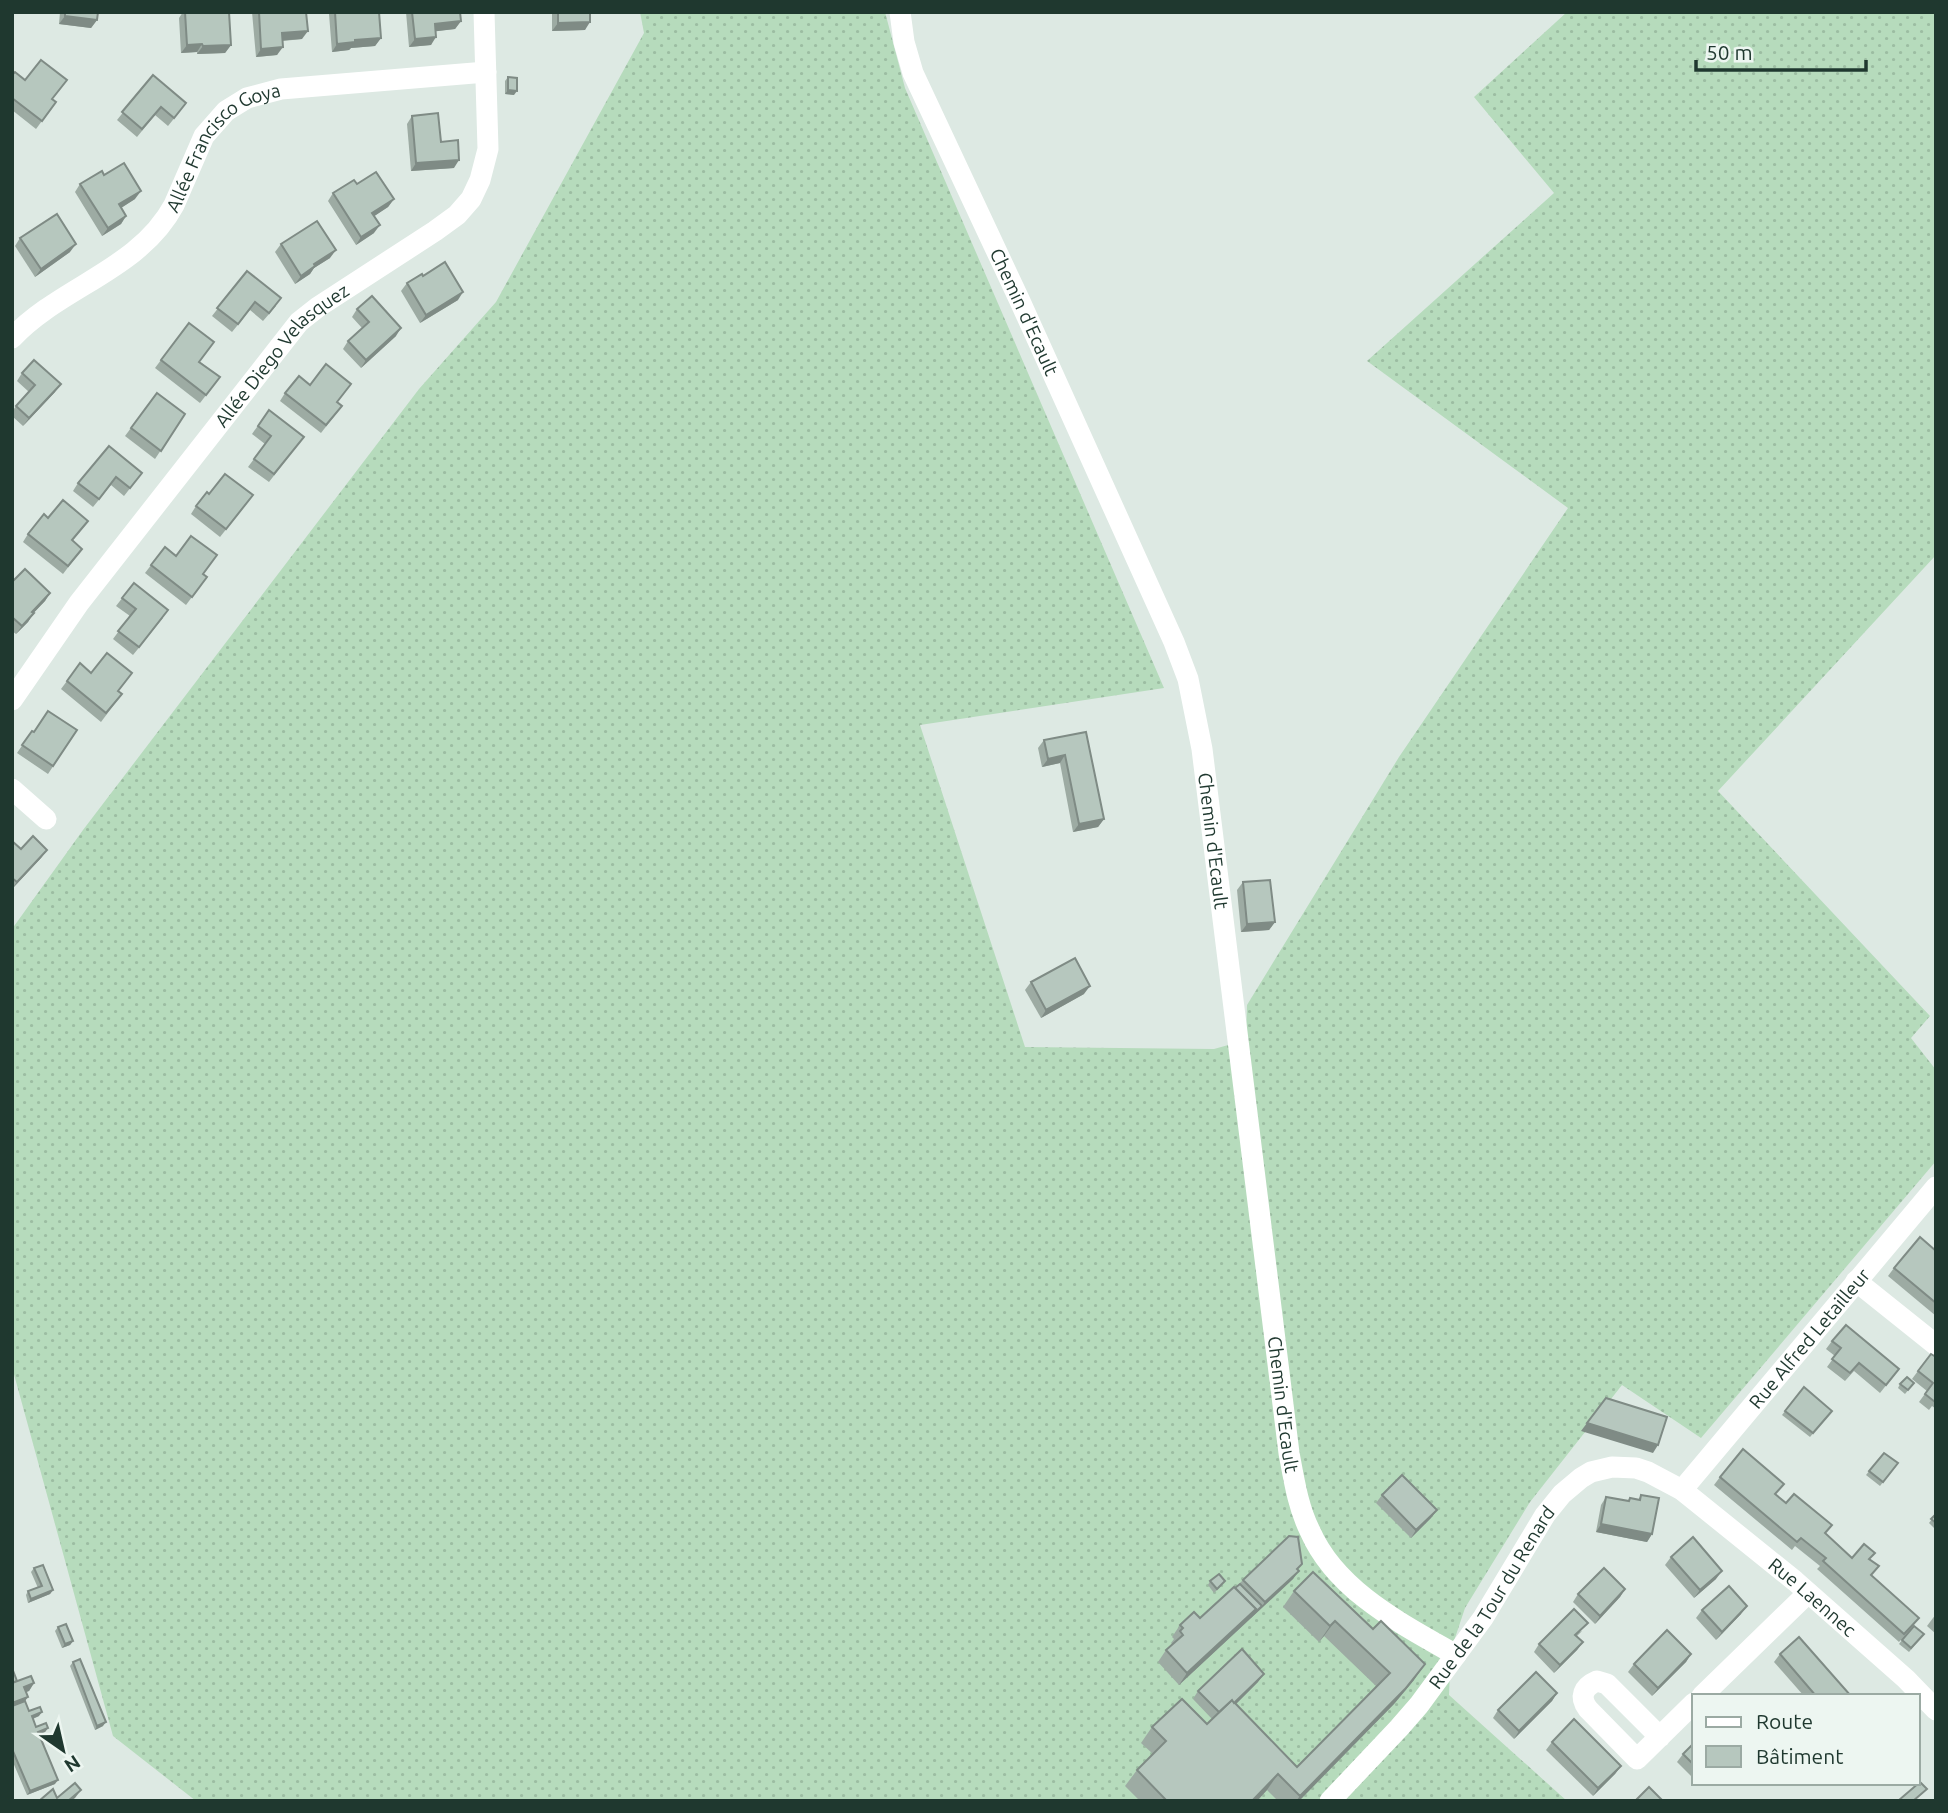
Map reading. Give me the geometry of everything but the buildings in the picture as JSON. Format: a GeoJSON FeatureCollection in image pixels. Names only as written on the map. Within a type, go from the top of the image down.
{"type":"FeatureCollection","features":[{"type":"Feature","properties":{"kind":"street","name":"Allée Diego Velasquez"},"geometry":{"type":"LineString","coordinates":[[12,700],[91,588],[299,323],[318,307],[441,227],[457,215],[471,198],[487,159],[484,12]]}},
{"type":"Feature","properties":{"kind":"street","name":"Chemin d'Ecault"},"geometry":{"type":"LineString","coordinates":[[900,12],[904,42],[913,73],[1019,299],[1174,642],[1188,679],[1202,749],[1289,1453],[1304,1517],[1325,1557],[1354,1588],[1399,1621],[1456,1655]]}},
{"type":"Feature","properties":{"kind":"street","name":"Allée Francisco Goya"},"geometry":{"type":"LineString","coordinates":[[12,338],[33,317],[126,259],[153,235],[169,216],[204,136],[226,111],[247,97],[281,89],[486,72]]}},
{"type":"Feature","properties":{"kind":"street"},"geometry":{"type":"LineString","coordinates":[[12,789],[46,819]]}},
{"type":"Feature","properties":{"kind":"street","name":"Rue Alfred Letailleur"},"geometry":{"type":"LineString","coordinates":[[1682,1490],[1936,1187]]}},
{"type":"Feature","properties":{"kind":"street"},"geometry":{"type":"LineString","coordinates":[[1856,1281],[1936,1345]]}},
{"type":"Feature","properties":{"kind":"street","name":"Rue de la Tour du Renard"},"geometry":{"type":"LineString","coordinates":[[1330,1801],[1410,1716],[1488,1610],[1545,1515],[1562,1494],[1581,1478],[1603,1468],[1626,1467],[1648,1472],[1682,1490]]}},
{"type":"Feature","properties":{"kind":"street","name":"Rue Laennec"},"geometry":{"type":"LineString","coordinates":[[1682,1490],[1808,1593],[1906,1679],[1936,1710]]}},
{"type":"Feature","properties":{"kind":"street"},"geometry":{"type":"LineString","coordinates":[[1704,1694],[1808,1593]]}},
{"type":"Feature","properties":{"kind":"street"},"geometry":{"type":"LineString","coordinates":[[1660,1737],[1692,1705]]}},
{"type":"Feature","properties":{"kind":"green space"},"geometry":{"type":"Polygon","coordinates":[[[640,12],[885,12],[905,88],[1164,688],[920,725],[1025,1047],[1214,1049],[1246,1040],[1247,1005],[1399,757],[1568,508],[1367,361],[1554,193],[1474,97],[1567,12],[1936,12],[1936,555],[1718,791],[1930,1016],[1911,1038],[1936,1070],[1936,1161],[1701,1438],[1622,1385],[1530,1502],[1465,1608],[1451,1650],[1449,1695],[1567,1801],[196,1801],[113,1736],[12,1367],[12,929],[83,830],[419,389],[496,302],[644,33],[640,12]]]}}]}
